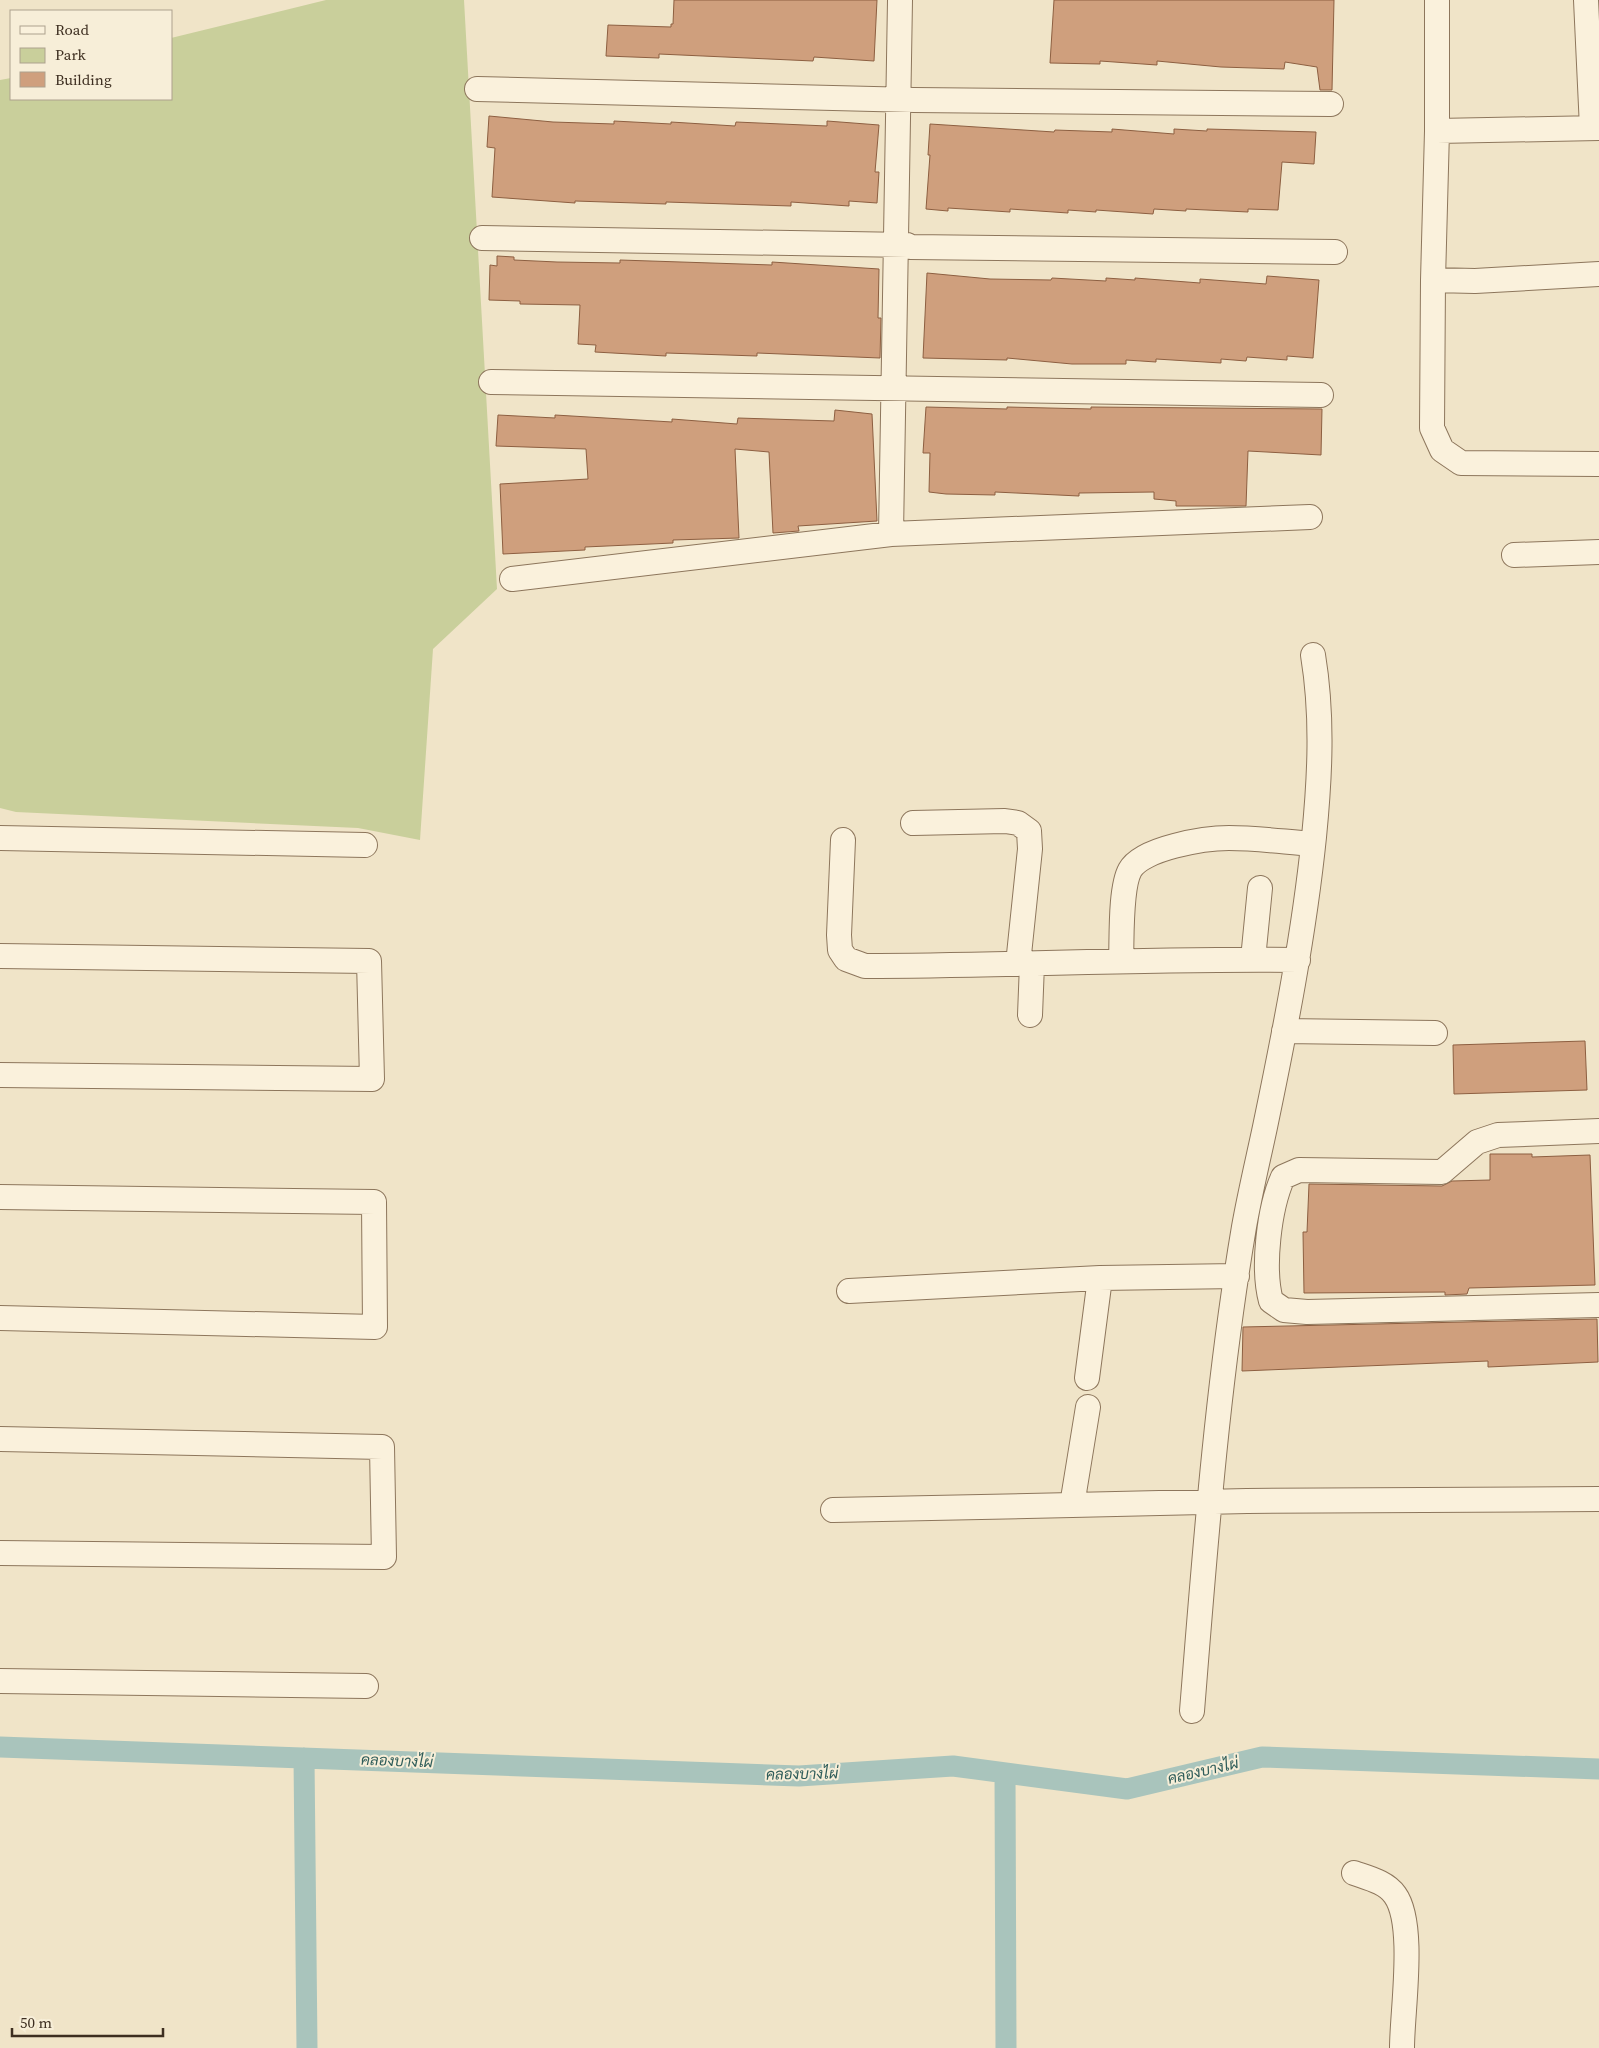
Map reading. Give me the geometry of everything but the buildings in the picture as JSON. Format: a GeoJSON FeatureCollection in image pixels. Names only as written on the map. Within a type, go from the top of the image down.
{"type":"FeatureCollection","features":[{"type":"Feature","properties":{"kind":"street"},"geometry":{"type":"LineString","coordinates":[[900,0],[907,99]]}},
{"type":"Feature","properties":{"kind":"street"},"geometry":{"type":"LineString","coordinates":[[898,534],[907,99],[917,0]]}},
{"type":"Feature","properties":{"kind":"street"},"geometry":{"type":"LineString","coordinates":[[1437,0],[1437,131],[1432,428],[1442,450],[1461,463],[1599,464]]}},
{"type":"Feature","properties":{"kind":"street"},"geometry":{"type":"LineString","coordinates":[[1437,131],[1596,128],[1586,0]]}},
{"type":"Feature","properties":{"kind":"street"},"geometry":{"type":"LineString","coordinates":[[476,89],[907,99],[1330,104]]}},
{"type":"Feature","properties":{"kind":"street"},"geometry":{"type":"LineString","coordinates":[[482,238],[1335,252]]}},
{"type":"Feature","properties":{"kind":"street"},"geometry":{"type":"LineString","coordinates":[[1433,280],[1475,281],[1599,274]]}},
{"type":"Feature","properties":{"kind":"street"},"geometry":{"type":"LineString","coordinates":[[491,382],[901,390],[1320,395]]}},
{"type":"Feature","properties":{"kind":"street"},"geometry":{"type":"LineString","coordinates":[[512,579],[898,534],[1310,518]]}},
{"type":"Feature","properties":{"kind":"street"},"geometry":{"type":"LineString","coordinates":[[1514,555],[1599,552]]}},
{"type":"Feature","properties":{"kind":"street"},"geometry":{"type":"LineString","coordinates":[[1192,1711],[1209,1502],[1224,1358],[1251,1189],[1298,960],[1306,909],[1320,750],[1318,682],[1313,655]]}},
{"type":"Feature","properties":{"kind":"street"},"geometry":{"type":"LineString","coordinates":[[913,823],[1005,821],[1018,823],[1028,831],[1030,848],[1025,964],[1030,1015]]}},
{"type":"Feature","properties":{"kind":"street"},"geometry":{"type":"LineString","coordinates":[[0,838],[365,845]]}},
{"type":"Feature","properties":{"kind":"street"},"geometry":{"type":"LineString","coordinates":[[1121,961],[1125,884],[1129,871],[1137,860],[1186,843],[1228,838],[1313,844]]}},
{"type":"Feature","properties":{"kind":"street"},"geometry":{"type":"LineString","coordinates":[[843,840],[840,950],[846,959],[865,966],[1253,959],[1298,960]]}},
{"type":"Feature","properties":{"kind":"street"},"geometry":{"type":"LineString","coordinates":[[1253,959],[1260,888]]}},
{"type":"Feature","properties":{"kind":"street"},"geometry":{"type":"LineString","coordinates":[[0,956],[369,961],[372,1079],[0,1074]]}},
{"type":"Feature","properties":{"kind":"street"},"geometry":{"type":"LineString","coordinates":[[1284,1031],[1435,1033]]}},
{"type":"Feature","properties":{"kind":"street"},"geometry":{"type":"LineString","coordinates":[[1599,1131],[1498,1135],[1477,1142],[1442,1172],[1299,1170],[1283,1177],[1276,1192],[1272,1219],[1268,1289],[1271,1301],[1284,1310],[1307,1312],[1599,1305]]}},
{"type":"Feature","properties":{"kind":"street"},"geometry":{"type":"LineString","coordinates":[[0,1197],[374,1202],[376,1327],[0,1318]]}},
{"type":"Feature","properties":{"kind":"street"},"geometry":{"type":"LineString","coordinates":[[849,1291],[1100,1278],[1237,1276]]}},
{"type":"Feature","properties":{"kind":"street"},"geometry":{"type":"LineString","coordinates":[[1087,1378],[1100,1278]]}},
{"type":"Feature","properties":{"kind":"street"},"geometry":{"type":"LineString","coordinates":[[1072,1505],[1088,1407]]}},
{"type":"Feature","properties":{"kind":"street"},"geometry":{"type":"LineString","coordinates":[[0,1439],[382,1446],[384,1557],[0,1553]]}},
{"type":"Feature","properties":{"kind":"street"},"geometry":{"type":"LineString","coordinates":[[833,1510],[1347,1500],[1469,1502],[1599,1499]]}},
{"type":"Feature","properties":{"kind":"street"},"geometry":{"type":"LineString","coordinates":[[0,1681],[366,1686]]}},
{"type":"Feature","properties":{"kind":"street"},"geometry":{"type":"LineString","coordinates":[[1354,1873],[1379,1882],[1394,1894],[1403,1910],[1406,1943],[1402,2048]]}},
{"type":"Feature","properties":{"kind":"green space"},"geometry":{"type":"Polygon","coordinates":[[[326,0],[464,0],[497,589],[433,649],[420,840],[358,828],[16,812],[0,808],[0,80],[10,78],[10,100],[172,100],[172,38],[326,0]]]}},
{"type":"Feature","properties":{"kind":"waterway","name":"คลองบางไผ่"},"geometry":{"type":"LineString","coordinates":[[0,1747],[799,1776],[953,1766],[1127,1789],[1262,1757],[1599,1769]]}},
{"type":"Feature","properties":{"kind":"waterway"},"geometry":{"type":"LineString","coordinates":[[304,1758],[307,2048]]}},
{"type":"Feature","properties":{"kind":"waterway"},"geometry":{"type":"LineString","coordinates":[[1005,1773],[1006,2048]]}}]}
